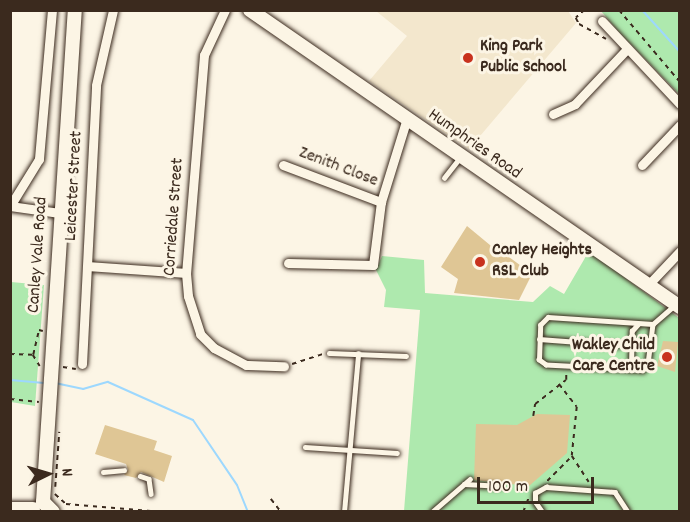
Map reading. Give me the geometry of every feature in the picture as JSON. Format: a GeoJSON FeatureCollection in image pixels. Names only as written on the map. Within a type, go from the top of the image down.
{"type":"FeatureCollection","features":[{"type":"Feature","properties":{"kind":"main road","name":"Canley Vale Road"},"geometry":{"type":"LineString","coordinates":[[45,509],[45,371],[60,213],[75,10]]}},
{"type":"Feature","properties":{"kind":"main road","name":"Humphries Road"},"geometry":{"type":"LineString","coordinates":[[250,10],[459,159],[678,305]]}},
{"type":"Feature","properties":{"kind":"main road"},"geometry":{"type":"LineString","coordinates":[[10,509],[45,509]]}},
{"type":"Feature","properties":{"kind":"street"},"geometry":{"type":"LineString","coordinates":[[52,10],[39,159],[10,206],[60,213]]}},
{"type":"Feature","properties":{"kind":"street","name":"Leicester Street"},"geometry":{"type":"LineString","coordinates":[[82,364],[96,85],[113,10]]}},
{"type":"Feature","properties":{"kind":"street","name":"Corriedale Street"},"geometry":{"type":"LineString","coordinates":[[225,10],[204,55],[186,273],[191,312],[200,334],[214,348],[257,368],[284,366]]}},
{"type":"Feature","properties":{"kind":"street"},"geometry":{"type":"LineString","coordinates":[[602,21],[624,51],[680,104]]}},
{"type":"Feature","properties":{"kind":"street"},"geometry":{"type":"LineString","coordinates":[[553,114],[575,105],[624,51]]}},
{"type":"Feature","properties":{"kind":"street"},"geometry":{"type":"LineString","coordinates":[[288,263],[374,265],[381,202],[406,121]]}},
{"type":"Feature","properties":{"kind":"street"},"geometry":{"type":"LineString","coordinates":[[642,165],[680,125]]}},
{"type":"Feature","properties":{"kind":"street","name":"Zenith Close"},"geometry":{"type":"LineString","coordinates":[[283,165],[381,202]]}},
{"type":"Feature","properties":{"kind":"street"},"geometry":{"type":"LineString","coordinates":[[648,285],[680,251]]}},
{"type":"Feature","properties":{"kind":"street"},"geometry":{"type":"LineString","coordinates":[[87,266],[186,273]]}},
{"type":"Feature","properties":{"kind":"lane"},"geometry":{"type":"LineString","coordinates":[[444,178],[459,159]]}},
{"type":"Feature","properties":{"kind":"lane"},"geometry":{"type":"LineString","coordinates":[[653,324],[648,364],[643,370],[541,363],[539,339],[542,321],[548,317],[653,324],[678,305]]}},
{"type":"Feature","properties":{"kind":"lane"},"geometry":{"type":"LineString","coordinates":[[631,370],[632,331],[638,324]]}},
{"type":"Feature","properties":{"kind":"lane"},"geometry":{"type":"LineString","coordinates":[[539,339],[618,345]]}},
{"type":"Feature","properties":{"kind":"lane"},"geometry":{"type":"LineString","coordinates":[[329,353],[406,356]]}},
{"type":"Feature","properties":{"kind":"lane"},"geometry":{"type":"LineString","coordinates":[[344,512],[358,354]]}},
{"type":"Feature","properties":{"kind":"lane"},"geometry":{"type":"LineString","coordinates":[[305,447],[398,453]]}},
{"type":"Feature","properties":{"kind":"lane"},"geometry":{"type":"LineString","coordinates":[[102,472],[124,470]]}},
{"type":"Feature","properties":{"kind":"lane"},"geometry":{"type":"LineString","coordinates":[[140,476],[149,479],[150,494]]}},
{"type":"Feature","properties":{"kind":"lane"},"geometry":{"type":"LineString","coordinates":[[432,512],[470,479]]}},
{"type":"Feature","properties":{"kind":"lane"},"geometry":{"type":"LineString","coordinates":[[464,484],[499,486]]}},
{"type":"Feature","properties":{"kind":"lane"},"geometry":{"type":"LineString","coordinates":[[542,512],[535,502],[538,490],[588,489],[615,492],[628,512]]}},
{"type":"Feature","properties":{"kind":"path"},"geometry":{"type":"LineString","coordinates":[[585,10],[576,18],[579,24],[624,51]]}},
{"type":"Feature","properties":{"kind":"path"},"geometry":{"type":"LineString","coordinates":[[619,10],[680,82]]}},
{"type":"Feature","properties":{"kind":"path"},"geometry":{"type":"LineString","coordinates":[[33,355],[39,330],[44,331]]}},
{"type":"Feature","properties":{"kind":"path"},"geometry":{"type":"LineString","coordinates":[[284,366],[329,353]]}},
{"type":"Feature","properties":{"kind":"path"},"geometry":{"type":"LineString","coordinates":[[10,354],[33,355]]}},
{"type":"Feature","properties":{"kind":"path"},"geometry":{"type":"LineString","coordinates":[[33,355],[45,371]]}},
{"type":"Feature","properties":{"kind":"path"},"geometry":{"type":"LineString","coordinates":[[533,416],[535,404],[566,380],[566,366]]}},
{"type":"Feature","properties":{"kind":"path"},"geometry":{"type":"LineString","coordinates":[[524,512],[524,502],[572,456],[577,407],[559,384]]}},
{"type":"Feature","properties":{"kind":"path"},"geometry":{"type":"LineString","coordinates":[[10,399],[36,404],[44,399]]}},
{"type":"Feature","properties":{"kind":"path"},"geometry":{"type":"LineString","coordinates":[[58,429],[58,501],[163,512]]}},
{"type":"Feature","properties":{"kind":"path"},"geometry":{"type":"LineString","coordinates":[[572,456],[589,478],[588,489]]}},
{"type":"Feature","properties":{"kind":"path"},"geometry":{"type":"LineString","coordinates":[[271,498],[281,512]]}},
{"type":"Feature","properties":{"kind":"shaded area","name":"King Park Public School"},"geometry":{"type":"Polygon","coordinates":[[[376,11],[568,11],[576,23],[469,149],[369,81],[407,36],[376,11]]]}},
{"type":"Feature","properties":{"kind":"green space"},"geometry":{"type":"Polygon","coordinates":[[[601,11],[679,11],[679,94],[618,31],[601,11]]]}},
{"type":"Feature","properties":{"kind":"green space"},"geometry":{"type":"Polygon","coordinates":[[[589,251],[679,318],[679,511],[404,511],[420,310],[384,307],[386,290],[376,270],[382,256],[424,260],[425,293],[533,302],[550,286],[564,294],[589,251]]]}},
{"type":"Feature","properties":{"kind":"green space"},"geometry":{"type":"Polygon","coordinates":[[[11,282],[44,285],[35,406],[11,402],[11,282]]]}},
{"type":"Feature","properties":{"kind":"building","name":"Canley Heights RSL Club"},"geometry":{"type":"Polygon","coordinates":[[[467,226],[496,250],[502,243],[513,251],[509,257],[532,274],[519,300],[454,293],[458,279],[441,267],[467,226]]]}},
{"type":"Feature","properties":{"kind":"building","name":"Wakley Child Care Centre"},"geometry":{"type":"Polygon","coordinates":[[[663,341],[678,342],[675,372],[657,366],[663,341]]]}},
{"type":"Feature","properties":{"kind":"building"},"geometry":{"type":"Polygon","coordinates":[[[537,414],[570,415],[567,453],[529,486],[474,480],[476,424],[517,425],[537,414]]]}},
{"type":"Feature","properties":{"kind":"building"},"geometry":{"type":"Polygon","coordinates":[[[105,425],[157,441],[154,450],[172,456],[164,482],[141,472],[136,478],[124,475],[128,470],[126,464],[95,454],[105,425]]]}},
{"type":"Feature","properties":{"kind":"waterway"},"geometry":{"type":"LineString","coordinates":[[642,10],[680,52]]}},
{"type":"Feature","properties":{"kind":"waterway"},"geometry":{"type":"LineString","coordinates":[[10,380],[47,383]]}},
{"type":"Feature","properties":{"kind":"waterway"},"geometry":{"type":"LineString","coordinates":[[55,383],[83,389],[108,382],[193,420],[237,485],[248,512]]}},
{"type":"Feature","properties":{"kind":"place","name":"King Park Public School"},"geometry":{"type":"Point","coordinates":[468,58]}},
{"type":"Feature","properties":{"kind":"place","name":"Canley Heights RSL Club"},"geometry":{"type":"Point","coordinates":[480,262]}},
{"type":"Feature","properties":{"kind":"place","name":"Wakley Child Care Centre"},"geometry":{"type":"Point","coordinates":[667,357]}}]}
